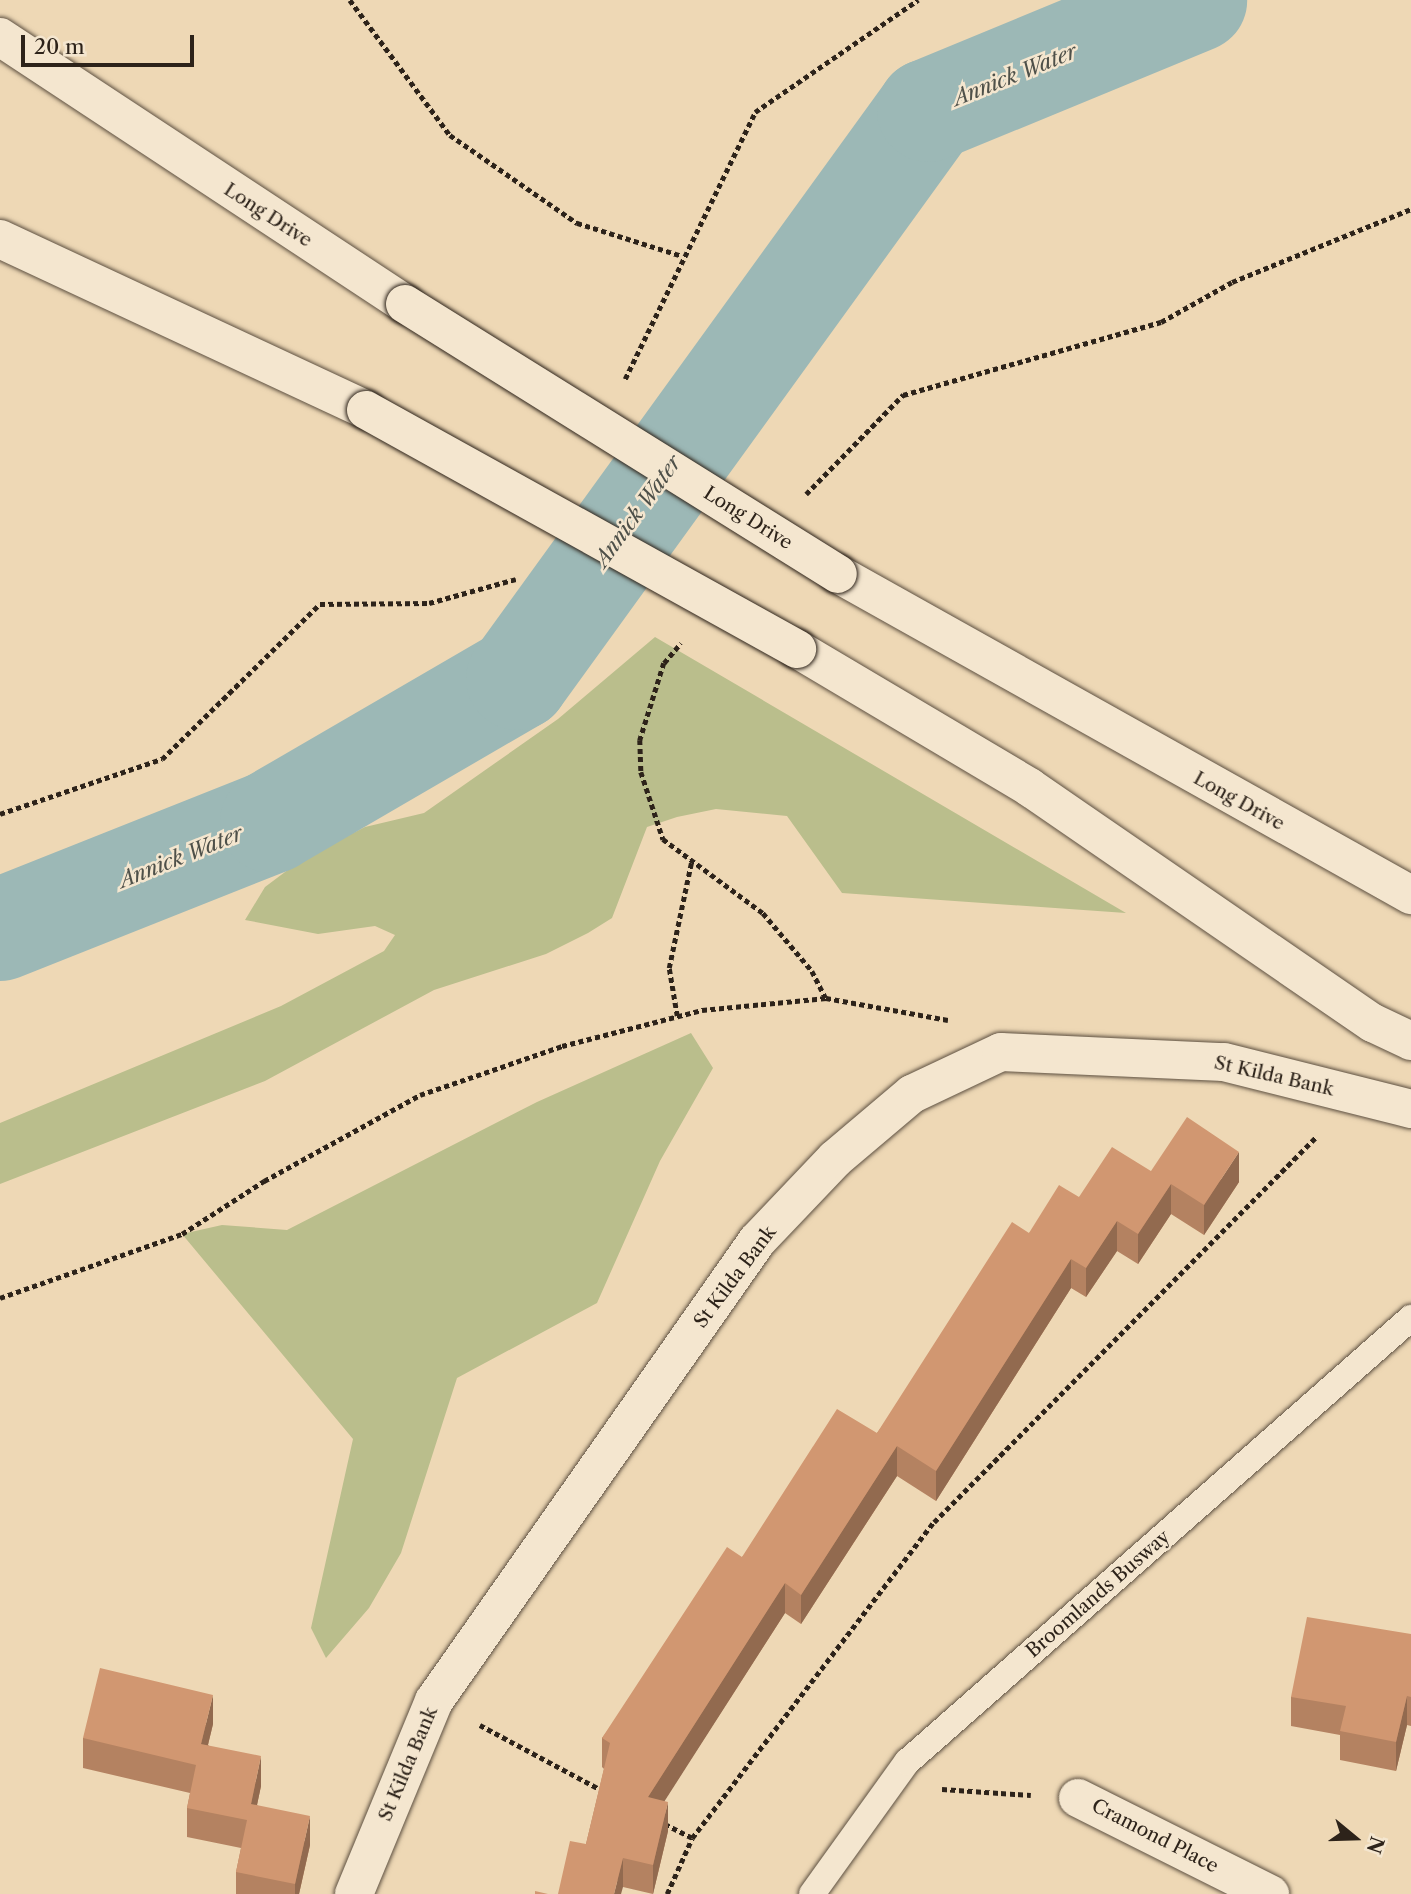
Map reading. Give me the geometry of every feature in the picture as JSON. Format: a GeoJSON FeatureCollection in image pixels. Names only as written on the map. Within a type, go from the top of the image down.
{"type":"FeatureCollection","features":[{"type":"Feature","properties":{"kind":"main road","name":"Long Drive"},"geometry":{"type":"LineString","coordinates":[[0,37],[405,303],[838,574],[1411,895]]}},
{"type":"Feature","properties":{"kind":"main road"},"geometry":{"type":"LineString","coordinates":[[0,239],[366,410],[797,649],[1029,787],[1373,1023],[1411,1041]]}},
{"type":"Feature","properties":{"kind":"main road","name":"St Kilda Bank"},"geometry":{"type":"LineString","coordinates":[[354,1894],[434,1701],[757,1241],[835,1159],[912,1094],[1001,1052],[1224,1062],[1411,1109]]}},
{"type":"Feature","properties":{"kind":"main road","name":"Cramond Place"},"geometry":{"type":"LineString","coordinates":[[1077,1798],[1270,1894]]}},
{"type":"Feature","properties":{"kind":"lane","name":"Broomlands Busway"},"geometry":{"type":"LineString","coordinates":[[812,1894],[887,1786],[917,1753],[1410,1319]]}},
{"type":"Feature","properties":{"kind":"path"},"geometry":{"type":"LineString","coordinates":[[349,0],[450,135],[577,223],[682,256]]}},
{"type":"Feature","properties":{"kind":"path"},"geometry":{"type":"LineString","coordinates":[[625,379],[682,256],[755,112],[918,0]]}},
{"type":"Feature","properties":{"kind":"path"},"geometry":{"type":"LineString","coordinates":[[801,500],[903,395],[1161,323],[1232,282],[1411,209]]}},
{"type":"Feature","properties":{"kind":"path"},"geometry":{"type":"LineString","coordinates":[[0,814],[162,759],[320,604],[429,603],[516,579]]}},
{"type":"Feature","properties":{"kind":"path"},"geometry":{"type":"LineString","coordinates":[[664,663],[640,740],[641,772],[663,839],[763,913],[811,971],[826,998]]}},
{"type":"Feature","properties":{"kind":"path"},"geometry":{"type":"LineString","coordinates":[[677,1016],[669,968],[692,859]]}},
{"type":"Feature","properties":{"kind":"path"},"geometry":{"type":"LineString","coordinates":[[0,1298],[182,1234],[264,1181],[419,1095],[562,1046],[677,1016],[826,998],[989,1030],[1001,1052]]}},
{"type":"Feature","properties":{"kind":"path"},"geometry":{"type":"LineString","coordinates":[[667,1894],[692,1838],[934,1522],[1357,1095]]}},
{"type":"Feature","properties":{"kind":"path"},"geometry":{"type":"LineString","coordinates":[[434,1701],[618,1799]]}},
{"type":"Feature","properties":{"kind":"path"},"geometry":{"type":"LineString","coordinates":[[887,1786],[1077,1798]]}},
{"type":"Feature","properties":{"kind":"path"},"geometry":{"type":"LineString","coordinates":[[655,1819],[692,1838]]}},
{"type":"Feature","properties":{"kind":"green space"},"geometry":{"type":"Polygon","coordinates":[[[655,637],[1126,913],[842,893],[787,816],[716,809],[677,817],[647,827],[612,918],[588,933],[546,954],[434,990],[265,1081],[0,1184],[0,1123],[281,1006],[384,951],[395,935],[375,926],[318,934],[245,920],[265,887],[305,857],[365,827],[424,813],[558,719],[655,637]]]}},
{"type":"Feature","properties":{"kind":"green space"},"geometry":{"type":"Polygon","coordinates":[[[691,1033],[713,1068],[660,1161],[597,1303],[457,1378],[401,1553],[369,1608],[326,1658],[311,1628],[353,1439],[182,1234],[222,1225],[287,1230],[537,1102],[691,1033]]]}},
{"type":"Feature","properties":{"kind":"building"},"geometry":{"type":"Polygon","coordinates":[[[1187,1117],[1239,1152],[1204,1205],[1171,1184],[1138,1234],[1117,1221],[1086,1268],[1071,1259],[936,1471],[897,1446],[801,1595],[785,1583],[648,1797],[668,1802],[653,1865],[623,1858],[614,1894],[558,1894],[570,1841],[586,1844],[610,1743],[602,1738],[727,1547],[742,1557],[837,1409],[877,1433],[1012,1222],[1029,1233],[1059,1185],[1079,1197],[1112,1147],[1159,1176],[1151,1171],[1187,1117]]]}},
{"type":"Feature","properties":{"kind":"building"},"geometry":{"type":"Polygon","coordinates":[[[1307,1617],[1411,1634],[1411,1697],[1407,1696],[1396,1742],[1340,1731],[1346,1706],[1291,1697],[1307,1617]]]}},
{"type":"Feature","properties":{"kind":"building"},"geometry":{"type":"Polygon","coordinates":[[[100,1668],[213,1695],[201,1744],[261,1756],[251,1804],[310,1816],[295,1884],[236,1872],[247,1820],[187,1808],[196,1765],[83,1738],[100,1668]]]}},
{"type":"Feature","properties":{"kind":"waterway","name":"Annick Water"},"geometry":{"type":"LineString","coordinates":[[0,929],[271,821],[517,678],[928,110],[1195,0]]}}]}
